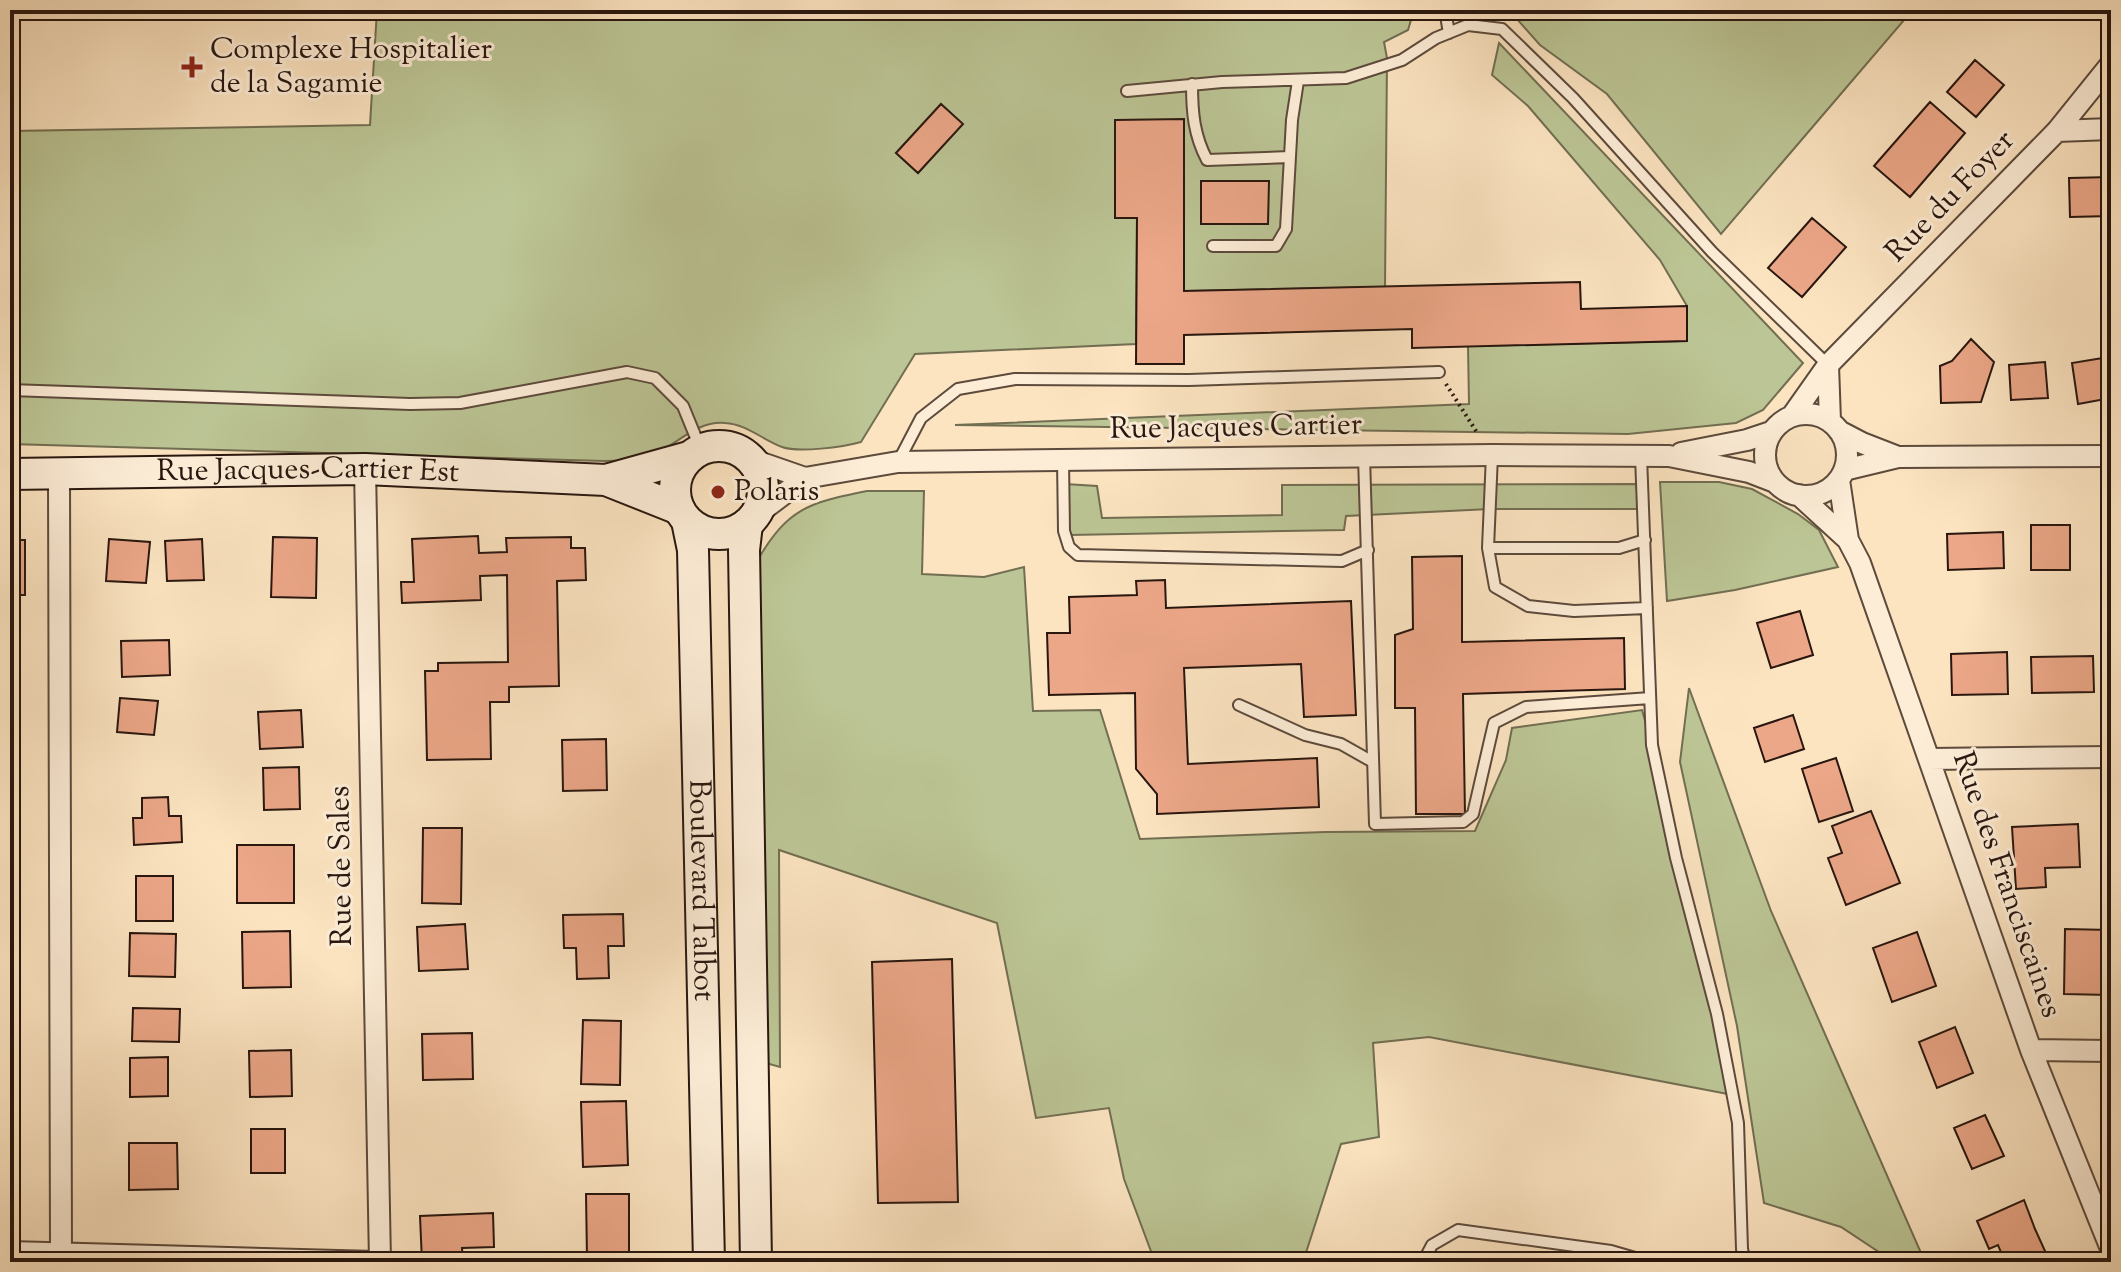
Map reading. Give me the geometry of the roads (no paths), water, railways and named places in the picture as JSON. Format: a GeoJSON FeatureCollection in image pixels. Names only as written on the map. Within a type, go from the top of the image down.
{"type":"FeatureCollection","features":[{"type":"Feature","properties":{"kind":"main road"},"geometry":{"type":"LineString","coordinates":[[711,447],[734,448],[750,459],[762,477],[763,488],[751,520],[731,533],[719,534],[698,529],[683,515],[675,492],[676,479],[695,453],[711,447]]}},
{"type":"Feature","properties":{"kind":"main road","name":"Rue Jacques-Cartier Est"},"geometry":{"type":"LineString","coordinates":[[10,474],[365,469],[606,480],[695,453]]}},
{"type":"Feature","properties":{"kind":"main road","name":"Rue Jacques-Cartier Est"},"geometry":{"type":"LineString","coordinates":[[606,480],[683,515]]}},
{"type":"Feature","properties":{"kind":"main road","name":"Boulevard Talbot"},"geometry":{"type":"LineString","coordinates":[[683,515],[693,550],[709,1262]]}},
{"type":"Feature","properties":{"kind":"main road","name":"Boulevard Talbot"},"geometry":{"type":"LineString","coordinates":[[751,520],[745,581],[756,1262]]}},
{"type":"Feature","properties":{"kind":"street","name":"Rue du Foyer"},"geometry":{"type":"LineString","coordinates":[[1792,416],[1828,365],[2057,131],[2111,64]]}},
{"type":"Feature","properties":{"kind":"street"},"geometry":{"type":"LineString","coordinates":[[2057,131],[2111,129]]}},
{"type":"Feature","properties":{"kind":"street"},"geometry":{"type":"LineString","coordinates":[[1828,365],[1834,426],[1845,442],[1846,456],[1841,475]]}},
{"type":"Feature","properties":{"kind":"street"},"geometry":{"type":"LineString","coordinates":[[1898,457],[1862,443],[1834,426],[1805,414],[1792,416],[1771,432],[1764,457],[1775,482],[1786,491],[1813,495],[1826,490],[1841,475],[1898,457],[2111,456]]}},
{"type":"Feature","properties":{"kind":"street","name":"Rue Jacques Cartier"},"geometry":{"type":"LineString","coordinates":[[1669,456],[1771,432]]}},
{"type":"Feature","properties":{"kind":"street","name":"Rue Jacques Cartier"},"geometry":{"type":"LineString","coordinates":[[751,520],[805,478],[898,462],[1669,456],[1749,472],[1775,482]]}},
{"type":"Feature","properties":{"kind":"street","name":"Rue Jacques Cartier"},"geometry":{"type":"LineString","coordinates":[[750,459],[805,478]]}},
{"type":"Feature","properties":{"kind":"street","name":"Rue de Sales"},"geometry":{"type":"LineString","coordinates":[[365,469],[378,1262]]}},
{"type":"Feature","properties":{"kind":"street"},"geometry":{"type":"LineString","coordinates":[[59,475],[61,1253]]}},
{"type":"Feature","properties":{"kind":"street","name":"Rue des Franciscaines"},"geometry":{"type":"LineString","coordinates":[[1841,475],[1848,540]]}},
{"type":"Feature","properties":{"kind":"street","name":"Rue des Franciscaines"},"geometry":{"type":"LineString","coordinates":[[1799,495],[1848,540],[1860,563],[2031,1050],[2111,1249]]}},
{"type":"Feature","properties":{"kind":"street"},"geometry":{"type":"LineString","coordinates":[[1930,759],[2111,757]]}},
{"type":"Feature","properties":{"kind":"street"},"geometry":{"type":"LineString","coordinates":[[2031,1050],[2111,1051]]}},
{"type":"Feature","properties":{"kind":"street"},"geometry":{"type":"LineString","coordinates":[[10,1252],[378,1262]]}},
{"type":"Feature","properties":{"kind":"lane"},"geometry":{"type":"LineString","coordinates":[[1445,10],[1449,33]]}},
{"type":"Feature","properties":{"kind":"lane"},"geometry":{"type":"LineString","coordinates":[[1127,91],[1192,84],[1346,78],[1402,60],[1436,38],[1468,25],[1502,29],[1573,98],[1712,252],[1828,365]]}},
{"type":"Feature","properties":{"kind":"lane"},"geometry":{"type":"LineString","coordinates":[[1213,246],[1276,246],[1286,229],[1292,120],[1298,81]]}},
{"type":"Feature","properties":{"kind":"lane"},"geometry":{"type":"LineString","coordinates":[[1192,84],[1196,140],[1207,160],[1290,157]]}},
{"type":"Feature","properties":{"kind":"lane"},"geometry":{"type":"LineString","coordinates":[[10,390],[410,404],[460,403],[627,372],[655,378],[683,406],[695,453]]}},
{"type":"Feature","properties":{"kind":"lane"},"geometry":{"type":"LineString","coordinates":[[898,462],[921,418],[958,389],[1015,379],[1189,380],[1439,372]]}},
{"type":"Feature","properties":{"kind":"lane"},"geometry":{"type":"LineString","coordinates":[[1492,455],[1488,548],[1495,587],[1528,606],[1574,611],[1647,608]]}},
{"type":"Feature","properties":{"kind":"lane"},"geometry":{"type":"LineString","coordinates":[[1364,456],[1375,824],[1463,822],[1473,814],[1494,723],[1526,707],[1650,698]]}},
{"type":"Feature","properties":{"kind":"lane"},"geometry":{"type":"LineString","coordinates":[[1641,456],[1652,745],[1676,858],[1717,1014],[1738,1123],[1745,1262]]}},
{"type":"Feature","properties":{"kind":"lane"},"geometry":{"type":"LineString","coordinates":[[1063,460],[1064,531],[1069,547],[1078,555],[1342,561],[1368,550]]}},
{"type":"Feature","properties":{"kind":"lane"},"geometry":{"type":"LineString","coordinates":[[1488,548],[1619,548],[1645,540]]}},
{"type":"Feature","properties":{"kind":"lane"},"geometry":{"type":"LineString","coordinates":[[1239,705],[1305,735],[1341,744],[1373,762]]}},
{"type":"Feature","properties":{"kind":"lane"},"geometry":{"type":"LineString","coordinates":[[1423,1262],[1432,1245],[1458,1230],[1611,1251],[1649,1262]]}},
{"type":"Feature","properties":{"kind":"place","name":"Complexe Hospitalier de la Sagamie"},"geometry":{"type":"Point","coordinates":[192,67]}},
{"type":"Feature","properties":{"kind":"place","name":"Polaris"},"geometry":{"type":"Point","coordinates":[718,492]}}]}
